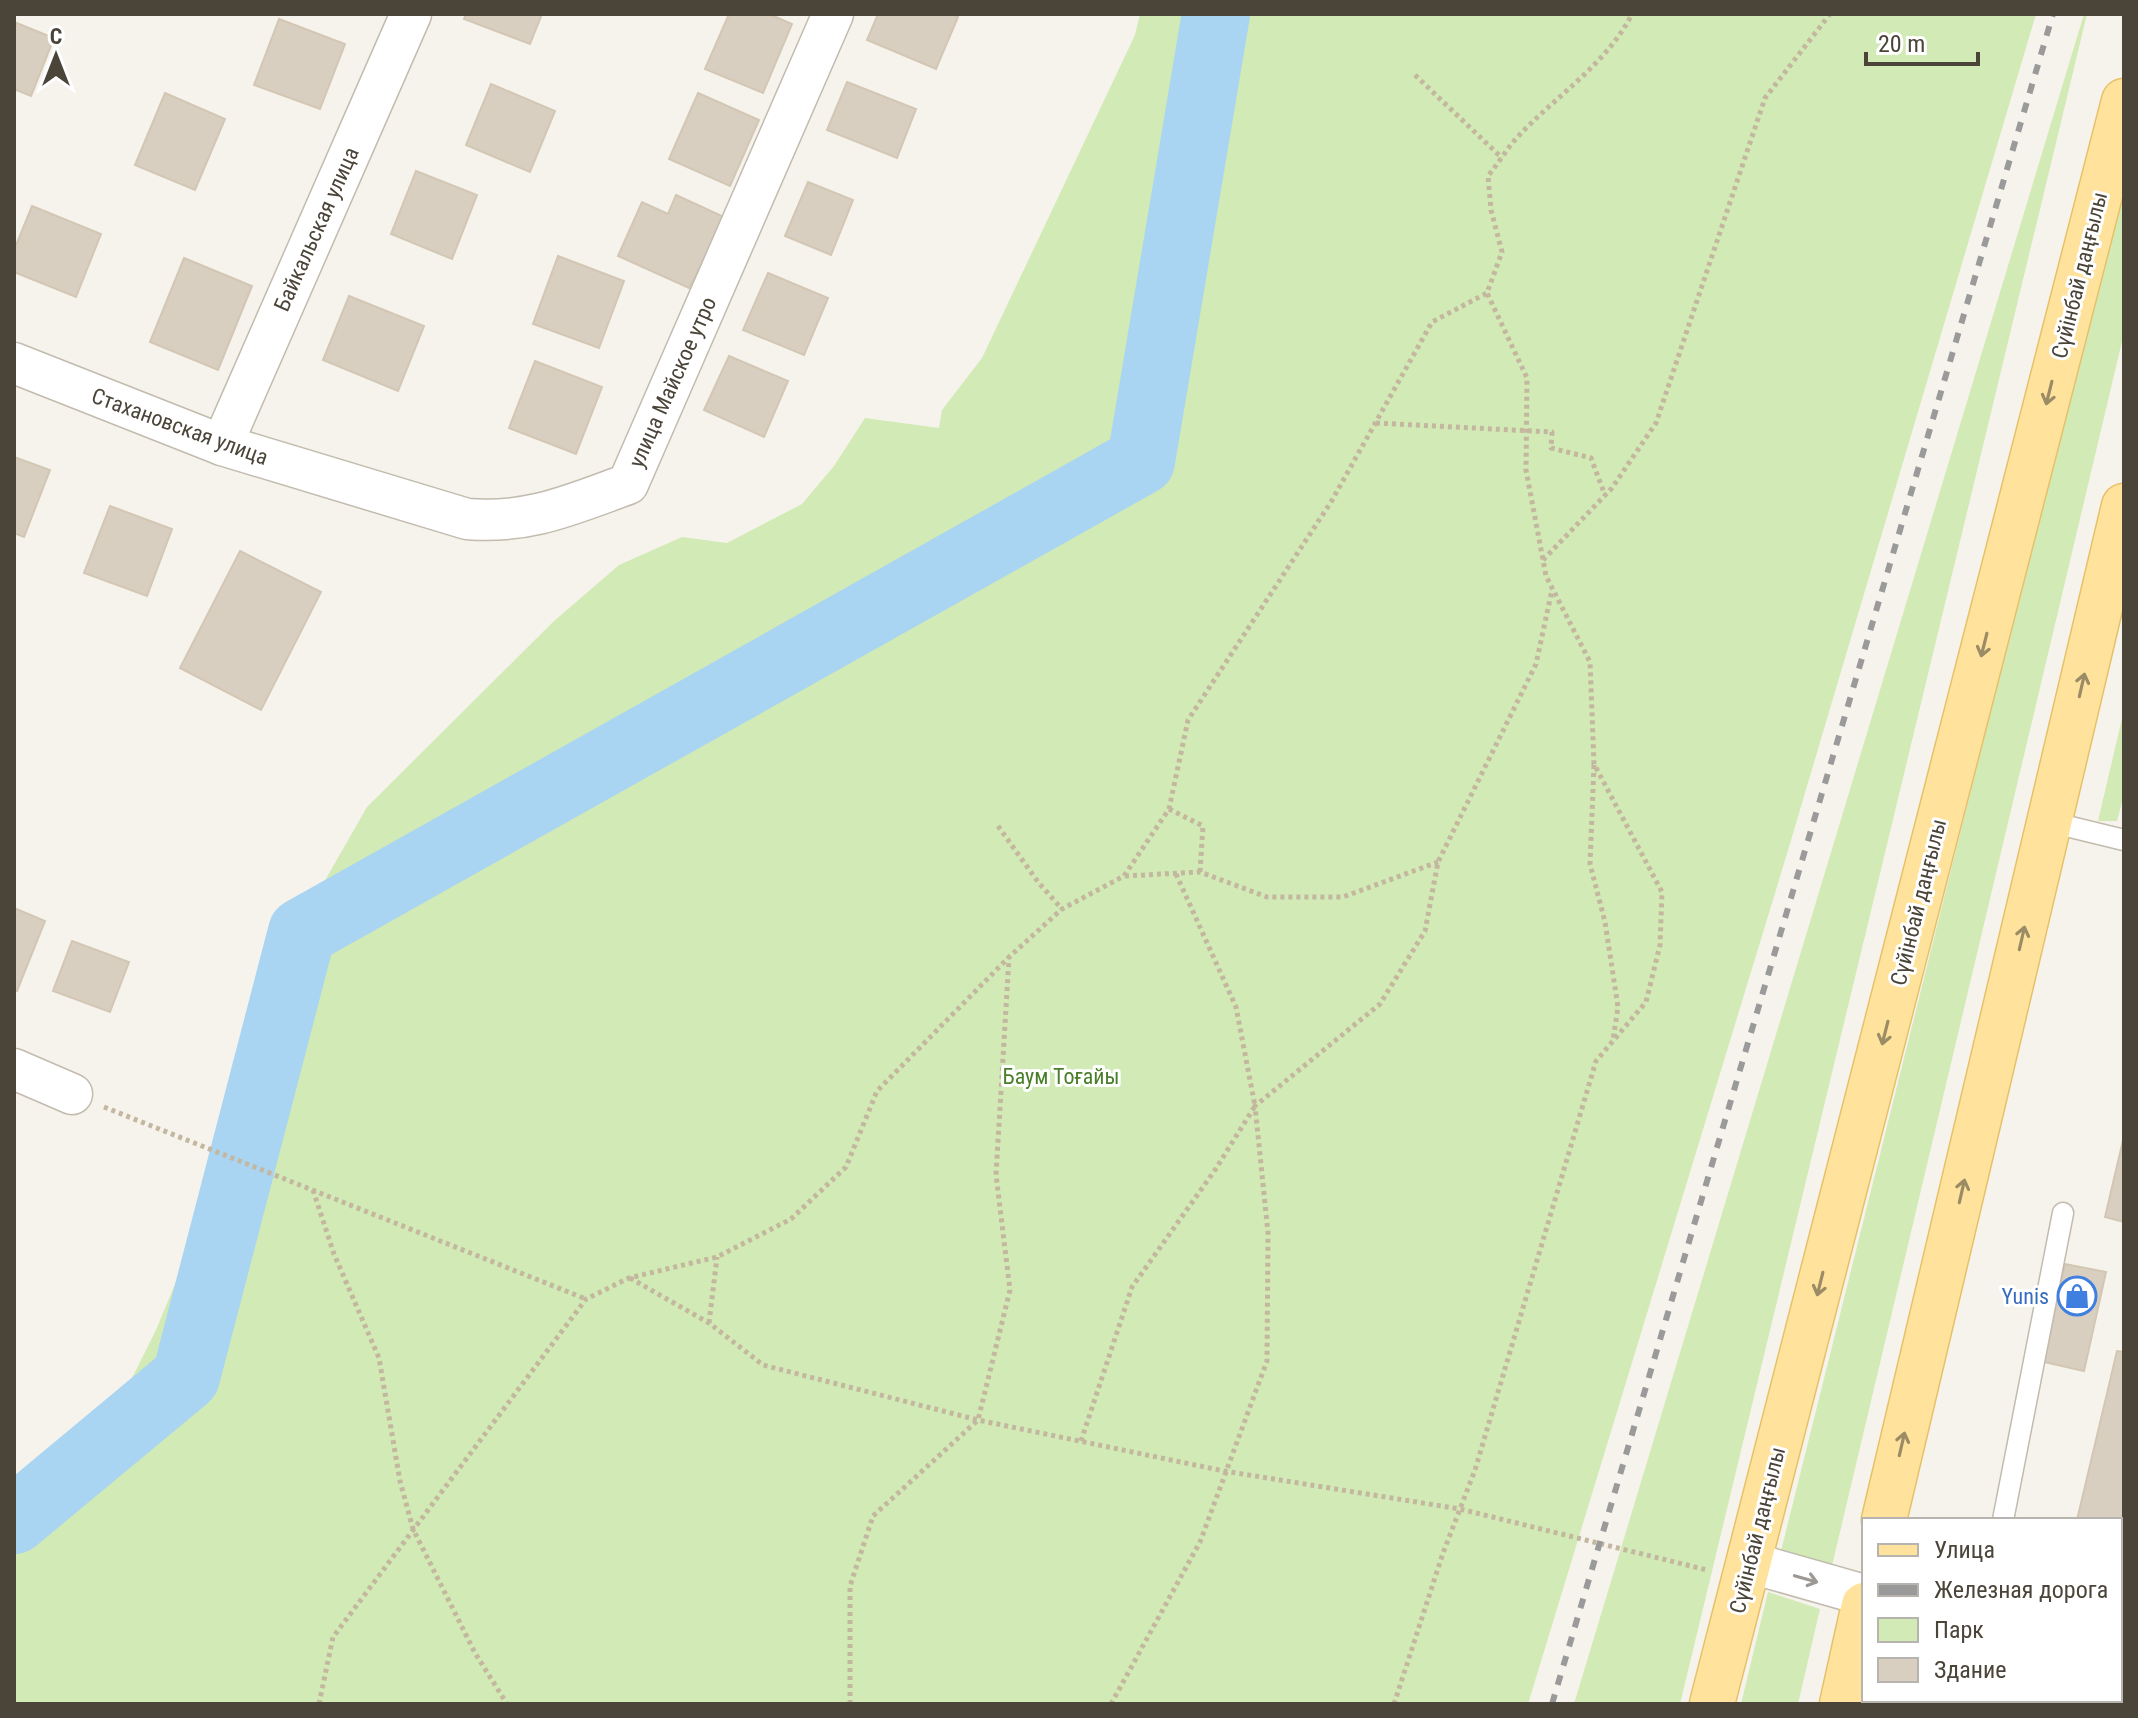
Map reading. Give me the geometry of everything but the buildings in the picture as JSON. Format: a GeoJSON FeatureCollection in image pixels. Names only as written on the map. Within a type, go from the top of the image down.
{"type":"FeatureCollection","features":[{"type":"Feature","properties":{"kind":"main road","name":"Сүйінбай даңғылы"},"geometry":{"type":"LineString","coordinates":[[1712,1704],[2124,101]]}},
{"type":"Feature","properties":{"kind":"main road"},"geometry":{"type":"LineString","coordinates":[[1884,1518],[2124,506]]}},
{"type":"Feature","properties":{"kind":"main road"},"geometry":{"type":"LineString","coordinates":[[1842,1704],[1862,1614]]}},
{"type":"Feature","properties":{"kind":"street","name":"Байкальская улица"},"geometry":{"type":"LineString","coordinates":[[222,445],[411,14]]}},
{"type":"Feature","properties":{"kind":"street","name":"улица Майское утро"},"geometry":{"type":"LineString","coordinates":[[348,484],[467,519],[504,522],[540,515],[628,484],[833,14]]}},
{"type":"Feature","properties":{"kind":"street","name":"Стахановская улица"},"geometry":{"type":"LineString","coordinates":[[14,363],[222,445],[348,484]]}},
{"type":"Feature","properties":{"kind":"street"},"geometry":{"type":"LineString","coordinates":[[14,1069],[72,1094]]}},
{"type":"Feature","properties":{"kind":"street"},"geometry":{"type":"LineString","coordinates":[[1746,1570],[1862,1595]]}},
{"type":"Feature","properties":{"kind":"lane"},"geometry":{"type":"LineString","coordinates":[[2050,822],[2124,840]]}},
{"type":"Feature","properties":{"kind":"lane"},"geometry":{"type":"LineString","coordinates":[[2003,1518],[2063,1213]]}},
{"type":"Feature","properties":{"kind":"path"},"geometry":{"type":"LineString","coordinates":[[1124,876],[1169,809],[1188,720],[1331,502],[1432,322],[1487,293],[1502,252],[1491,210],[1488,176],[1515,141],[1574,87],[1624,30],[1632,14]]}},
{"type":"Feature","properties":{"kind":"path"},"geometry":{"type":"LineString","coordinates":[[1543,561],[1605,495],[1656,423],[1765,98],[1830,14]]}},
{"type":"Feature","properties":{"kind":"path"},"geometry":{"type":"LineString","coordinates":[[1415,75],[1502,158]]}},
{"type":"Feature","properties":{"kind":"path"},"geometry":{"type":"LineString","coordinates":[[1487,293],[1527,378],[1526,470],[1543,561],[1552,588],[1590,662],[1594,764],[1590,864],[1605,922],[1618,1007],[1613,1040]]}},
{"type":"Feature","properties":{"kind":"path"},"geometry":{"type":"LineString","coordinates":[[1376,423],[1552,432],[1551,448],[1591,458],[1605,495]]}},
{"type":"Feature","properties":{"kind":"path"},"geometry":{"type":"LineString","coordinates":[[1081,1441],[1132,1287],[1215,1170],[1255,1106],[1380,1004],[1425,931],[1438,862],[1536,664],[1552,588]]}},
{"type":"Feature","properties":{"kind":"path"},"geometry":{"type":"LineString","coordinates":[[1394,1704],[1460,1509],[1596,1061],[1646,1002],[1660,945],[1662,892],[1594,764]]}},
{"type":"Feature","properties":{"kind":"path"},"geometry":{"type":"LineString","coordinates":[[1169,809],[1203,826],[1200,872]]}},
{"type":"Feature","properties":{"kind":"path"},"geometry":{"type":"LineString","coordinates":[[998,826],[1038,882],[1062,909]]}},
{"type":"Feature","properties":{"kind":"path"},"geometry":{"type":"LineString","coordinates":[[319,1704],[333,1637],[586,1299],[629,1278],[717,1257],[791,1219],[846,1167],[877,1091],[1009,957],[1062,909],[1124,876],[1200,872],[1267,897],[1343,897],[1438,862]]}},
{"type":"Feature","properties":{"kind":"path"},"geometry":{"type":"LineString","coordinates":[[1111,1704],[1200,1542],[1267,1361],[1268,1233],[1255,1106],[1236,1007],[1176,874]]}},
{"type":"Feature","properties":{"kind":"path"},"geometry":{"type":"LineString","coordinates":[[850,1704],[850,1586],[873,1516],[978,1420],[1010,1290],[996,1175],[1009,957]]}},
{"type":"Feature","properties":{"kind":"path"},"geometry":{"type":"LineString","coordinates":[[72,1094],[586,1299]]}},
{"type":"Feature","properties":{"kind":"path"},"geometry":{"type":"LineString","coordinates":[[313,1190],[334,1254],[379,1358],[400,1481],[413,1529],[475,1653],[507,1704]]}},
{"type":"Feature","properties":{"kind":"path"},"geometry":{"type":"LineString","coordinates":[[709,1323],[717,1257]]}},
{"type":"Feature","properties":{"kind":"path"},"geometry":{"type":"LineString","coordinates":[[629,1278],[709,1323],[763,1365],[978,1420],[1224,1471],[1460,1509],[1746,1570]]}},
{"type":"Feature","properties":{"kind":"green space","name":"Баум Тоғайы"},"geometry":{"type":"Polygon","coordinates":[[[1140,14],[2036,14],[1786,857],[1528,1704],[14,1704],[14,1551],[65,1512],[156,1330],[276,1040],[307,912],[367,807],[553,622],[619,565],[682,537],[727,543],[802,504],[834,466],[865,418],[939,428],[942,410],[982,358],[1135,35],[1140,14]]]}},
{"type":"Feature","properties":{"kind":"green space"},"geometry":{"type":"Polygon","coordinates":[[[2084,14],[2087,14],[1680,1704],[1574,1704],[2084,14]]]}},
{"type":"Feature","properties":{"kind":"green space"},"geometry":{"type":"Polygon","coordinates":[[[2124,177],[2124,333],[1831,1570],[1780,1555],[2124,177]]]}},
{"type":"Feature","properties":{"kind":"green space"},"geometry":{"type":"Polygon","coordinates":[[[2124,710],[2124,794],[2117,821],[2098,821],[2124,710]]]}},
{"type":"Feature","properties":{"kind":"green space"},"geometry":{"type":"Polygon","coordinates":[[[1768,1592],[1820,1609],[1798,1704],[1741,1704],[1768,1592]]]}},
{"type":"Feature","properties":{"kind":"waterway"},"geometry":{"type":"LineString","coordinates":[[14,1520],[186,1377],[302,932],[1141,461],[1216,14]]}},
{"type":"Feature","properties":{"kind":"railway"},"geometry":{"type":"LineString","coordinates":[[1552,1704],[2053,14]]}},
{"type":"Feature","properties":{"kind":"place","name":"Yunis"},"geometry":{"type":"Point","coordinates":[2077,1296]}}]}
